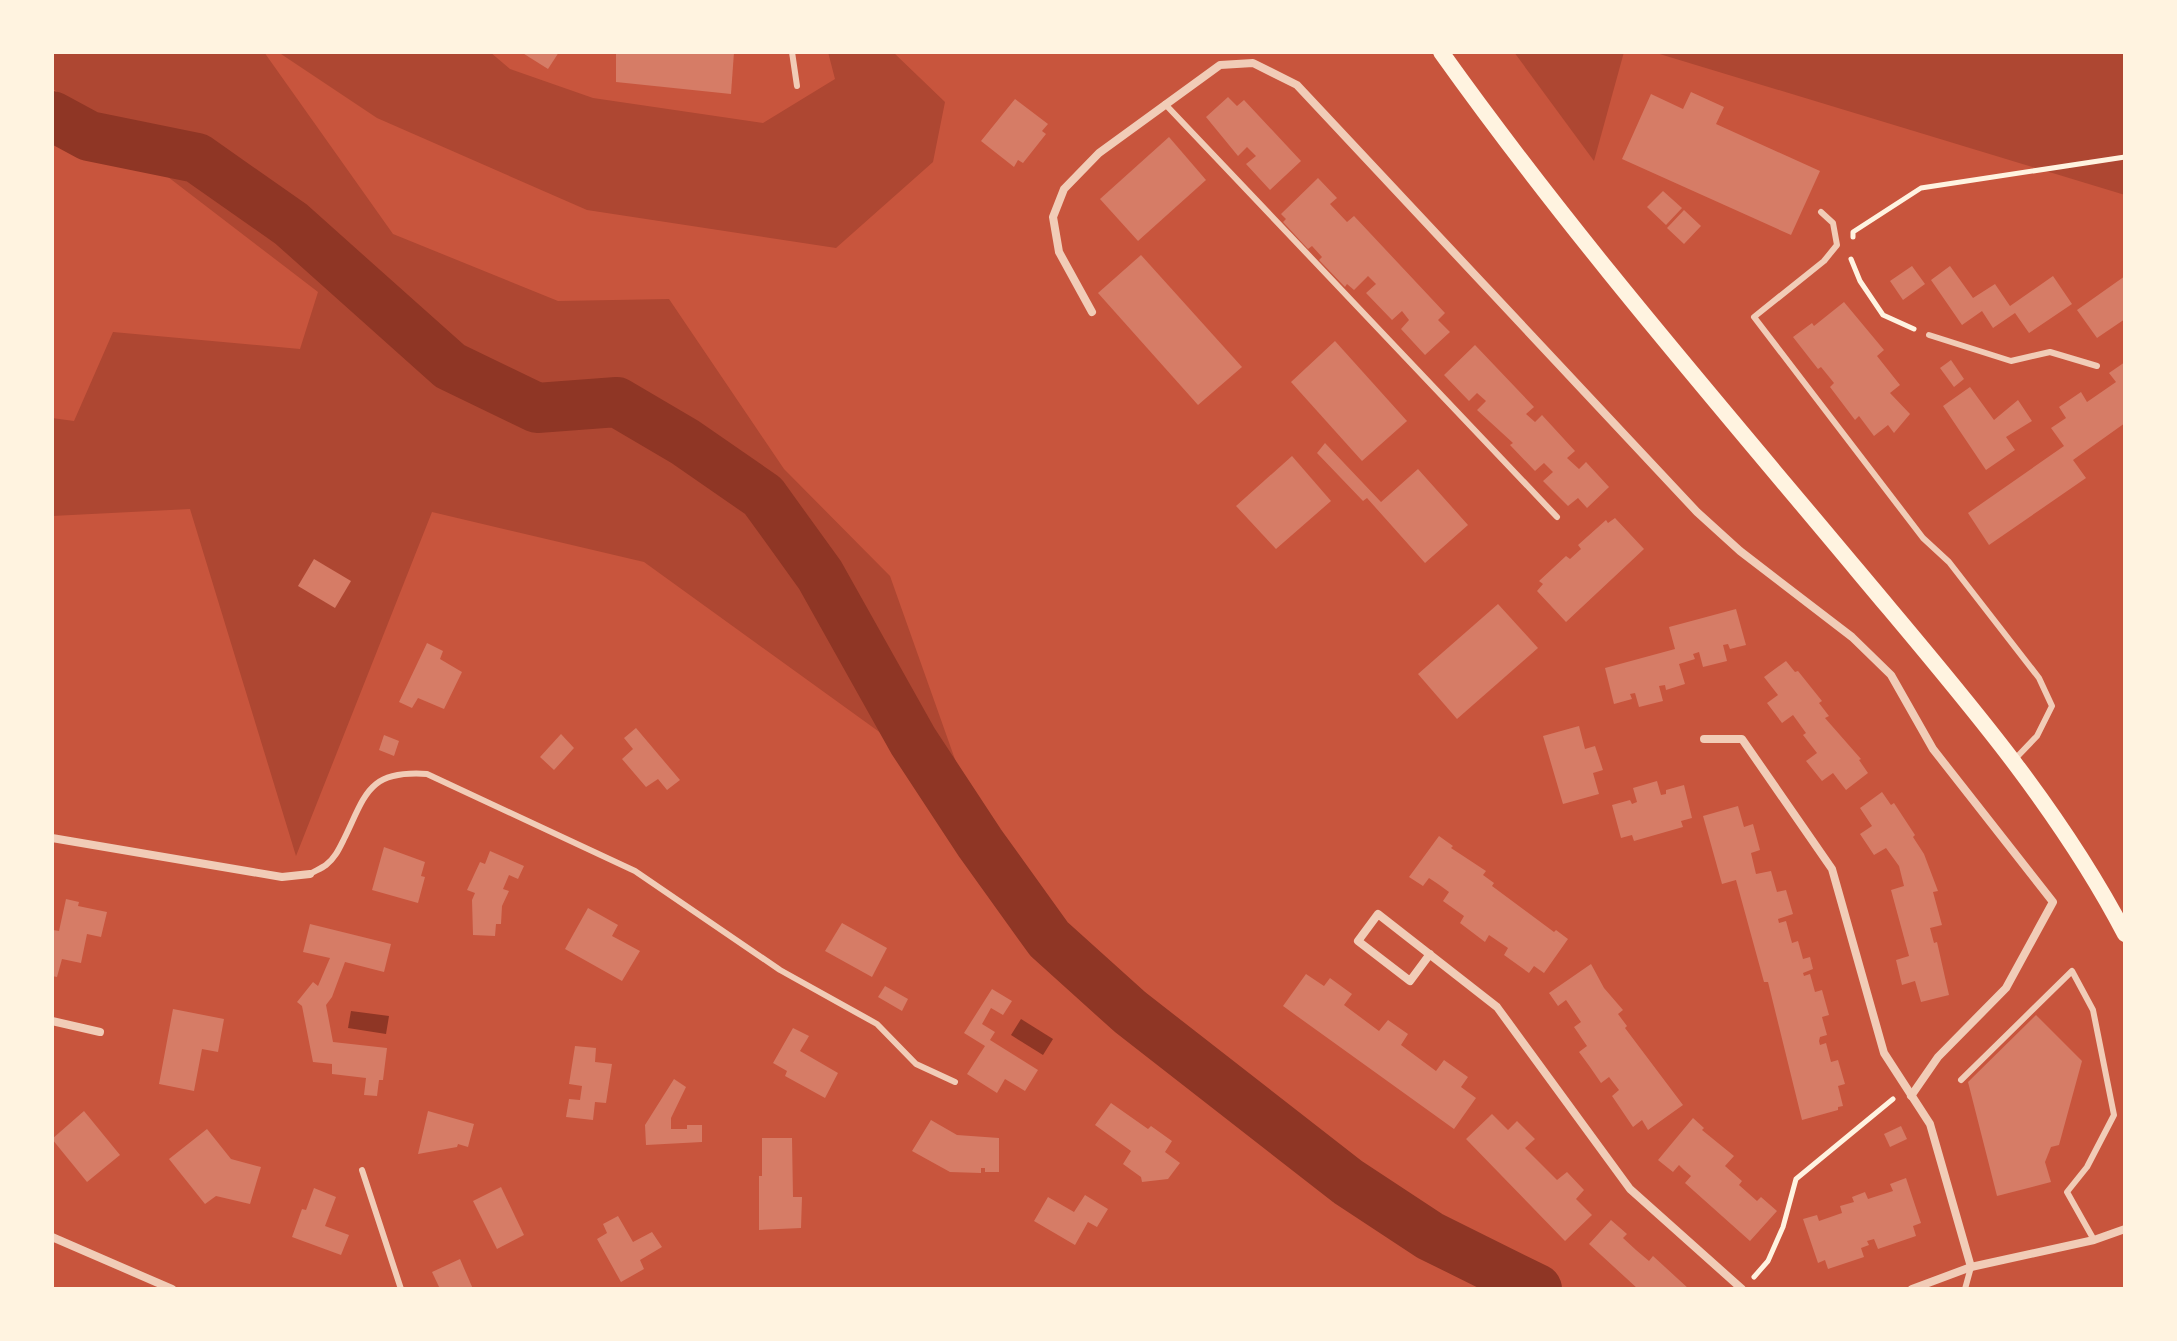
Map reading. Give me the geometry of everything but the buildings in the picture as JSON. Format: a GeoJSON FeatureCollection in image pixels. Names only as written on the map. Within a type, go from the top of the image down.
{"type":"FeatureCollection","features":[{"type":"Feature","properties":{"kind":"main road"},"geometry":{"type":"LineString","coordinates":[[1441,52],[1560,213],[2012,762],[2081,856],[2125,934]]}},
{"type":"Feature","properties":{"kind":"street"},"geometry":{"type":"LineString","coordinates":[[1092,312],[1059,252],[1053,217],[1064,189],[1099,153],[1220,65],[1253,63],[1297,85],[1697,512],[1740,551],[1852,637],[1891,675],[1933,749],[2053,902],[2006,988],[1938,1057],[1909,1092]]}},
{"type":"Feature","properties":{"kind":"street"},"geometry":{"type":"LineString","coordinates":[[1704,739],[1742,739],[1832,869],[1884,1053],[1930,1124],[1971,1267]]}},
{"type":"Feature","properties":{"kind":"street"},"geometry":{"type":"LineString","coordinates":[[52,838],[282,877],[310,874]]}},
{"type":"Feature","properties":{"kind":"street"},"geometry":{"type":"LineString","coordinates":[[1430,954],[1410,981],[1358,941],[1378,914],[1430,954],[1497,1007],[1630,1189],[1742,1289]]}},
{"type":"Feature","properties":{"kind":"street"},"geometry":{"type":"LineString","coordinates":[[52,1021],[100,1032]]}},
{"type":"Feature","properties":{"kind":"street"},"geometry":{"type":"LineString","coordinates":[[1912,1289],[1971,1267],[2094,1240],[2125,1229]]}},
{"type":"Feature","properties":{"kind":"street"},"geometry":{"type":"LineString","coordinates":[[52,1237],[172,1289]]}},
{"type":"Feature","properties":{"kind":"lane"},"geometry":{"type":"LineString","coordinates":[[792,52],[797,86]]}},
{"type":"Feature","properties":{"kind":"lane"},"geometry":{"type":"LineString","coordinates":[[1165,104],[1557,517]]}},
{"type":"Feature","properties":{"kind":"lane"},"geometry":{"type":"LineString","coordinates":[[1821,212],[1833,223],[1837,245],[1824,261],[1754,317],[1923,538],[1949,562],[2039,678],[2052,706],[2037,736],[2012,762]]}},
{"type":"Feature","properties":{"kind":"lane"},"geometry":{"type":"LineString","coordinates":[[1929,335],[2011,361],[2050,352],[2097,366]]}},
{"type":"Feature","properties":{"kind":"lane"},"geometry":{"type":"LineString","coordinates":[[310,874],[326,865],[337,853],[361,800],[381,780],[405,773],[427,774],[635,871],[780,970],[877,1024],[916,1064],[955,1082]]}},
{"type":"Feature","properties":{"kind":"lane"},"geometry":{"type":"LineString","coordinates":[[1961,1080],[2072,971],[2093,1010],[2114,1115],[2087,1167],[2067,1192],[2094,1240]]}},
{"type":"Feature","properties":{"kind":"lane"},"geometry":{"type":"LineString","coordinates":[[362,1170],[401,1289]]}},
{"type":"Feature","properties":{"kind":"lane"},"geometry":{"type":"LineString","coordinates":[[1965,1289],[1971,1267]]}},
{"type":"Feature","properties":{"kind":"path"},"geometry":{"type":"LineString","coordinates":[[1929,335],[1883,315],[1860,281],[1851,259],[1853,232],[1921,188],[2125,157]]}},
{"type":"Feature","properties":{"kind":"path"},"geometry":{"type":"LineString","coordinates":[[1824,261],[1835,277],[1851,259]]}},
{"type":"Feature","properties":{"kind":"path"},"geometry":{"type":"LineString","coordinates":[[1750,1280],[1768,1261],[1783,1227],[1796,1179],[1909,1092]]}},
{"type":"Feature","properties":{"kind":"shaded area"},"geometry":{"type":"Polygon","coordinates":[[[52,52],[264,52],[393,234],[558,301],[669,299],[784,469],[890,576],[968,796],[644,562],[432,512],[296,856],[190,509],[52,516],[52,418],[74,421],[113,332],[300,349],[318,292],[52,88],[52,52]]]}},
{"type":"Feature","properties":{"kind":"shaded area"},"geometry":{"type":"Polygon","coordinates":[[[278,52],[490,52],[510,69],[593,98],[763,123],[835,79],[828,52],[893,52],[945,102],[933,162],[836,248],[587,210],[377,118],[278,52]]]}},
{"type":"Feature","properties":{"kind":"shaded area"},"geometry":{"type":"Polygon","coordinates":[[[1514,52],[1624,52],[1594,161],[1514,52]]]}},
{"type":"Feature","properties":{"kind":"shaded area"},"geometry":{"type":"Polygon","coordinates":[[[1653,52],[2125,52],[2125,195],[1653,52]]]}},
{"type":"Feature","properties":{"kind":"shaded area"},"geometry":{"type":"Polygon","coordinates":[[[351,1011],[389,1016],[386,1034],[348,1028],[351,1011]]]}},
{"type":"Feature","properties":{"kind":"shaded area"},"geometry":{"type":"Polygon","coordinates":[[[1021,1019],[1053,1039],[1043,1055],[1011,1035],[1021,1019]]]}},
{"type":"Feature","properties":{"kind":"waterway"},"geometry":{"type":"LineString","coordinates":[[52,116],[89,136],[197,158],[291,224],[450,366],[537,408],[617,402],[685,442],[763,496],[820,575],[913,741],[980,843],[1049,939],[1130,1012],[1348,1182],[1430,1236],[1537,1289]]}}]}
